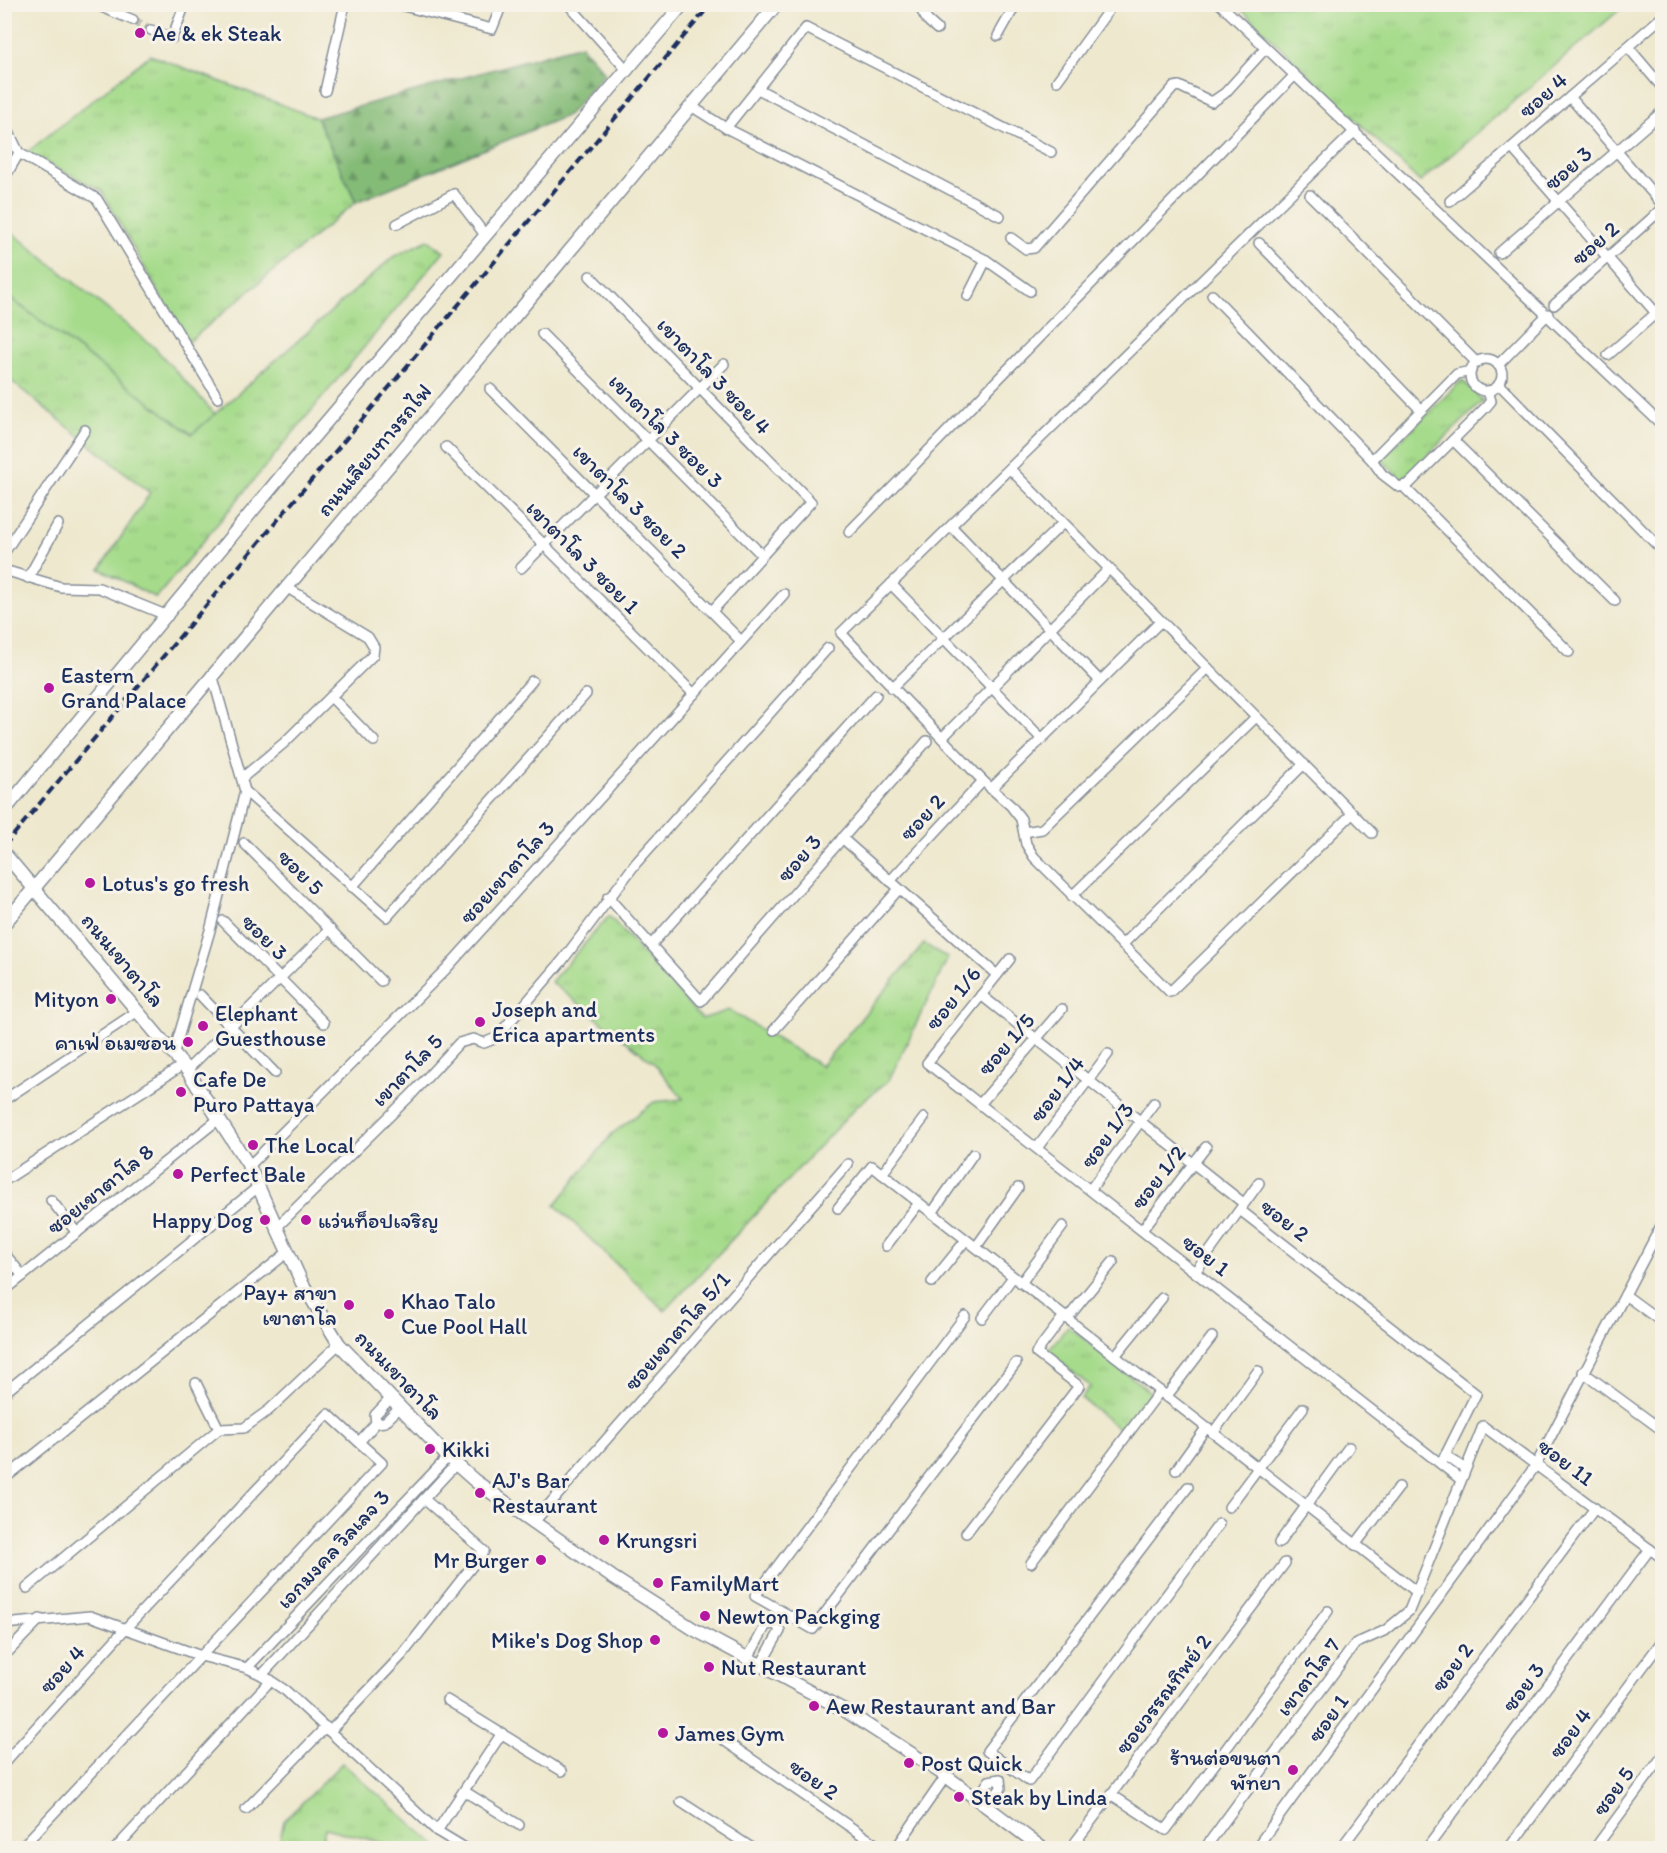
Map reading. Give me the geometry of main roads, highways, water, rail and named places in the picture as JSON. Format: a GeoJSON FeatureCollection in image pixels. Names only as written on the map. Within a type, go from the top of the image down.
{"type":"FeatureCollection","features":[{"type":"Feature","properties":{"kind":"tunnel"},"geometry":{"type":"LineString","coordinates":[[133,20],[151,30]]}},
{"type":"Feature","properties":{"kind":"railway"},"geometry":{"type":"LineString","coordinates":[[4,846],[711,4]]}},
{"type":"Feature","properties":{"kind":"place","name":"Ae & ek Steak"},"geometry":{"type":"Point","coordinates":[140,33]}},
{"type":"Feature","properties":{"kind":"place","name":"Eastern Grand Palace"},"geometry":{"type":"Point","coordinates":[49,688]}},
{"type":"Feature","properties":{"kind":"place","name":"Lotus's go fresh"},"geometry":{"type":"Point","coordinates":[90,883]}},
{"type":"Feature","properties":{"kind":"place","name":"Mityon"},"geometry":{"type":"Point","coordinates":[111,999]}},
{"type":"Feature","properties":{"kind":"place","name":"Joseph and Erica apartments"},"geometry":{"type":"Point","coordinates":[480,1022]}},
{"type":"Feature","properties":{"kind":"place","name":"Elephant Guesthouse"},"geometry":{"type":"Point","coordinates":[203,1026]}},
{"type":"Feature","properties":{"kind":"place","name":"คาเฟ่ อเมซอน"},"geometry":{"type":"Point","coordinates":[188,1042]}},
{"type":"Feature","properties":{"kind":"place","name":"Cafe De Puro Pattaya"},"geometry":{"type":"Point","coordinates":[181,1092]}},
{"type":"Feature","properties":{"kind":"place","name":"The Local"},"geometry":{"type":"Point","coordinates":[253,1145]}},
{"type":"Feature","properties":{"kind":"place","name":"Perfect Bale"},"geometry":{"type":"Point","coordinates":[178,1174]}},
{"type":"Feature","properties":{"kind":"place","name":"Happy Dog"},"geometry":{"type":"Point","coordinates":[265,1220]}},
{"type":"Feature","properties":{"kind":"place","name":"แว่นท็อปเจริญ"},"geometry":{"type":"Point","coordinates":[306,1220]}},
{"type":"Feature","properties":{"kind":"place","name":"Pay+ สาขา เขาตาโล"},"geometry":{"type":"Point","coordinates":[349,1305]}},
{"type":"Feature","properties":{"kind":"place","name":"Khao Talo Cue Pool Hall"},"geometry":{"type":"Point","coordinates":[389,1314]}},
{"type":"Feature","properties":{"kind":"place","name":"Kikki"},"geometry":{"type":"Point","coordinates":[430,1449]}},
{"type":"Feature","properties":{"kind":"place","name":"AJ's Bar Restaurant"},"geometry":{"type":"Point","coordinates":[480,1493]}},
{"type":"Feature","properties":{"kind":"place","name":"Krungsri"},"geometry":{"type":"Point","coordinates":[604,1540]}},
{"type":"Feature","properties":{"kind":"place","name":"Mr Burger"},"geometry":{"type":"Point","coordinates":[541,1560]}},
{"type":"Feature","properties":{"kind":"place","name":"FamilyMart"},"geometry":{"type":"Point","coordinates":[658,1583]}},
{"type":"Feature","properties":{"kind":"place","name":"Newton Packging"},"geometry":{"type":"Point","coordinates":[705,1616]}},
{"type":"Feature","properties":{"kind":"place","name":"Mike's Dog Shop"},"geometry":{"type":"Point","coordinates":[655,1640]}},
{"type":"Feature","properties":{"kind":"place","name":"Nut Restaurant"},"geometry":{"type":"Point","coordinates":[709,1667]}},
{"type":"Feature","properties":{"kind":"place","name":"Aew Restaurant and Bar"},"geometry":{"type":"Point","coordinates":[814,1706]}},
{"type":"Feature","properties":{"kind":"place","name":"James Gym"},"geometry":{"type":"Point","coordinates":[663,1733]}},
{"type":"Feature","properties":{"kind":"place","name":"Post Quick"},"geometry":{"type":"Point","coordinates":[909,1763]}},
{"type":"Feature","properties":{"kind":"place","name":"ร้านต่อขนตา พัทยา"},"geometry":{"type":"Point","coordinates":[1293,1770]}},
{"type":"Feature","properties":{"kind":"place","name":"Steak by Linda"},"geometry":{"type":"Point","coordinates":[959,1797]}}]}
